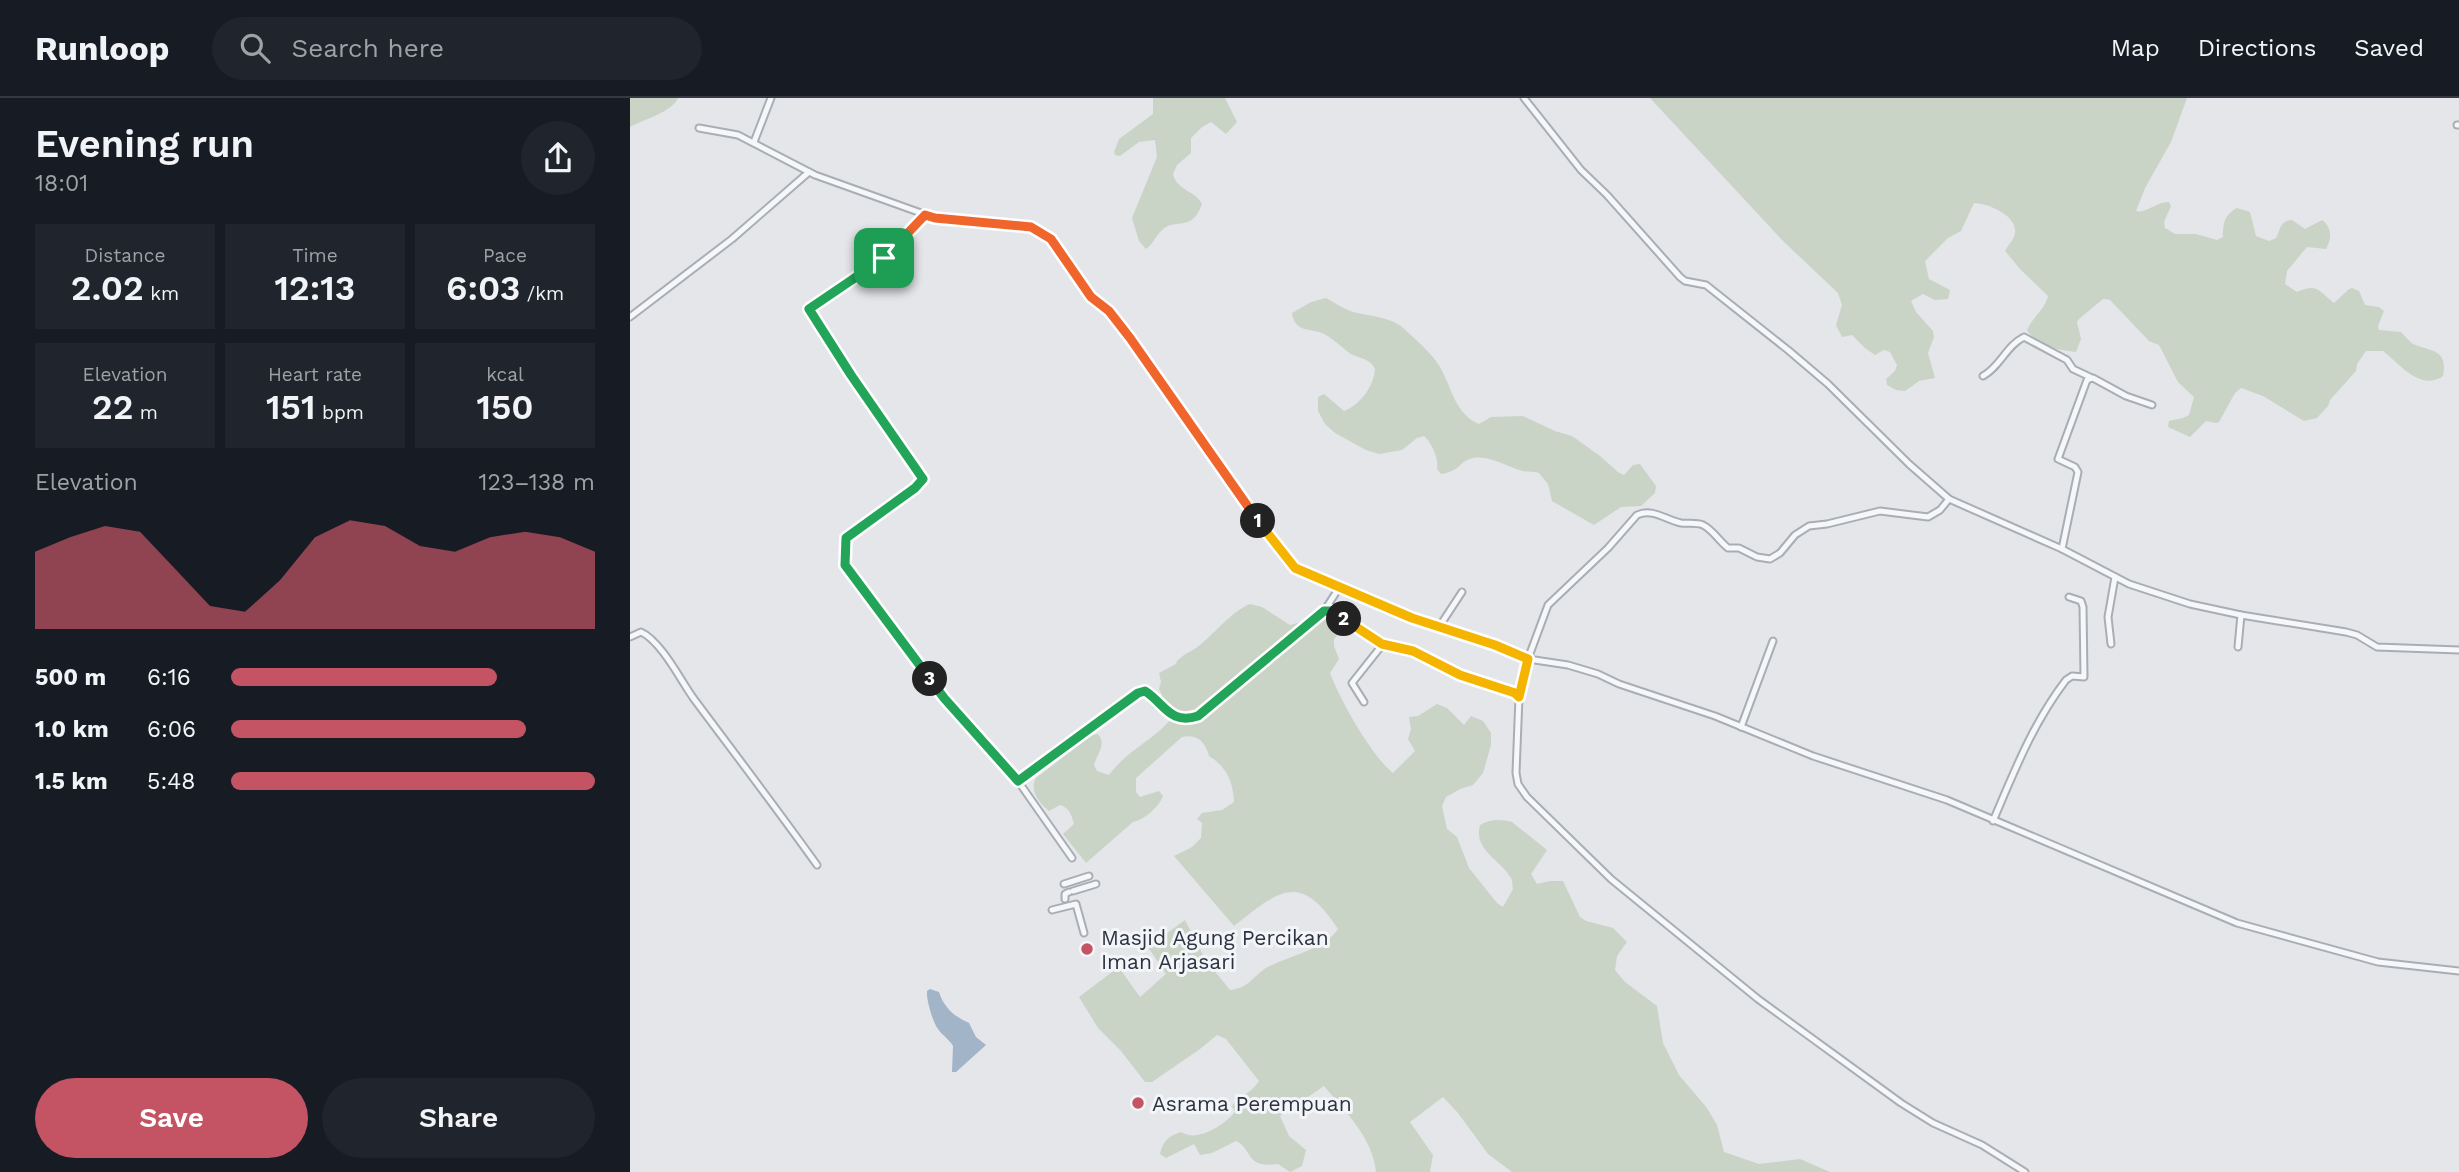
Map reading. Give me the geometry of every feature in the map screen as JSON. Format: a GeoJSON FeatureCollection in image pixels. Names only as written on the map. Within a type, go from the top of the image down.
{"type":"FeatureCollection","features":[{"type":"Feature","properties":{"kind":"street"},"geometry":{"type":"LineString","coordinates":[[754,142],[771,98]]}},
{"type":"Feature","properties":{"kind":"street"},"geometry":{"type":"LineString","coordinates":[[1524,98],[1581,170],[1607,195],[1679,277],[1685,281],[1706,285],[1788,351],[1828,384],[1909,464],[1949,499],[2062,549],[2129,584],[2190,604],[2346,632],[2377,647],[2459,650]]}},
{"type":"Feature","properties":{"kind":"street"},"geometry":{"type":"LineString","coordinates":[[699,128],[738,135],[809,172],[925,215],[1031,227],[1051,239],[1091,297],[1109,311],[1130,338],[1248,508],[1295,568],[1339,588],[1528,659],[1568,665],[1598,674],[1813,756],[1947,800],[2237,923],[2378,962],[2459,971]]}},
{"type":"Feature","properties":{"kind":"street"},"geometry":{"type":"LineString","coordinates":[[630,317],[732,239],[809,172]]}},
{"type":"Feature","properties":{"kind":"street"},"geometry":{"type":"LineString","coordinates":[[925,215],[884,258],[809,309],[923,479],[915,488],[846,538],[845,565],[944,698],[1018,781],[1072,858]]}},
{"type":"Feature","properties":{"kind":"street"},"geometry":{"type":"LineString","coordinates":[[1983,376],[2024,337],[2067,360],[2071,368],[2126,396],[2152,405]]}},
{"type":"Feature","properties":{"kind":"street"},"geometry":{"type":"LineString","coordinates":[[2062,549],[2078,472],[2077,468],[2058,459],[2090,377]]}},
{"type":"Feature","properties":{"kind":"street"},"geometry":{"type":"LineString","coordinates":[[1949,499],[1940,510],[1928,517],[1880,511],[1809,526],[1795,535],[1780,553],[1766,559],[1739,548],[1728,548],[1700,524],[1682,523],[1654,513],[1642,512],[1548,605],[1528,659],[1519,697],[1516,773],[1521,790],[1611,879],[1758,999],[1901,1103],[1934,1124],[1982,1145],[2025,1172]]}},
{"type":"Feature","properties":{"kind":"street"},"geometry":{"type":"LineString","coordinates":[[2111,644],[2108,617],[2115,577]]}},
{"type":"Feature","properties":{"kind":"street"},"geometry":{"type":"LineString","coordinates":[[1018,781],[1138,693],[1145,691],[1175,718],[1198,716],[1324,611],[1339,588]]}},
{"type":"Feature","properties":{"kind":"street"},"geometry":{"type":"LineString","coordinates":[[1439,627],[1462,592]]}},
{"type":"Feature","properties":{"kind":"street"},"geometry":{"type":"LineString","coordinates":[[1993,821],[2028,741],[2042,716],[2066,680],[2072,676],[2084,677],[2083,607],[2081,601],[2069,597]]}},
{"type":"Feature","properties":{"kind":"street"},"geometry":{"type":"LineString","coordinates":[[1324,611],[1331,611],[1382,644],[1413,651],[1460,675],[1515,693],[1519,697]]}},
{"type":"Feature","properties":{"kind":"street"},"geometry":{"type":"LineString","coordinates":[[2238,647],[2241,615]]}},
{"type":"Feature","properties":{"kind":"street"},"geometry":{"type":"LineString","coordinates":[[630,637],[641,632],[654,640],[817,865]]}},
{"type":"Feature","properties":{"kind":"street"},"geometry":{"type":"LineString","coordinates":[[1741,727],[1773,641]]}},
{"type":"Feature","properties":{"kind":"street"},"geometry":{"type":"LineString","coordinates":[[1364,702],[1352,683],[1382,644]]}},
{"type":"Feature","properties":{"kind":"street"},"geometry":{"type":"LineString","coordinates":[[1064,884],[1081,884],[1065,894],[1066,903]]}},
{"type":"Feature","properties":{"kind":"street"},"geometry":{"type":"LineString","coordinates":[[1052,910],[1066,903],[1077,905],[1084,933]]}},
{"type":"Feature","properties":{"kind":"green space"},"geometry":{"type":"Polygon","coordinates":[[[630,98],[678,98],[664,111],[630,127],[630,98]]]}},
{"type":"Feature","properties":{"kind":"green space"},"geometry":{"type":"Polygon","coordinates":[[[1153,98],[1225,98],[1237,122],[1226,134],[1211,122],[1191,138],[1191,153],[1177,165],[1173,174],[1178,184],[1202,204],[1193,219],[1167,227],[1146,249],[1139,241],[1132,218],[1157,157],[1155,140],[1139,142],[1120,156],[1114,152],[1119,139],[1153,114],[1153,98]]]}},
{"type":"Feature","properties":{"kind":"green space"},"geometry":{"type":"Polygon","coordinates":[[[1650,98],[2187,98],[2171,142],[2145,188],[2136,211],[2144,211],[2160,203],[2169,202],[2171,206],[2164,222],[2165,228],[2175,234],[2196,234],[2217,240],[2223,237],[2227,217],[2237,208],[2250,212],[2256,236],[2269,241],[2276,238],[2285,222],[2292,220],[2305,229],[2322,220],[2330,233],[2326,249],[2307,247],[2287,271],[2285,284],[2297,292],[2309,288],[2317,289],[2334,303],[2349,289],[2359,291],[2365,305],[2379,307],[2384,311],[2379,330],[2401,332],[2413,344],[2437,353],[2443,361],[2443,376],[2426,381],[2410,374],[2383,351],[2366,351],[2357,364],[2356,371],[2317,418],[2304,421],[2263,396],[2241,388],[2235,393],[2219,422],[2206,421],[2190,437],[2168,427],[2169,421],[2189,415],[2194,397],[2178,382],[2159,345],[2149,341],[2110,300],[2103,299],[2077,322],[2081,339],[2076,352],[2048,346],[2031,335],[2027,330],[2048,296],[2005,251],[2014,237],[2015,230],[2009,217],[1995,208],[1974,203],[1961,231],[1948,238],[1925,261],[1929,279],[1950,290],[1948,299],[1935,300],[1923,294],[1911,301],[1916,312],[1933,331],[1934,337],[1928,353],[1935,378],[1919,381],[1905,391],[1896,390],[1887,385],[1886,379],[1895,371],[1897,365],[1890,352],[1884,350],[1875,355],[1852,335],[1842,337],[1836,325],[1842,305],[1838,293],[1782,240],[1650,98]]]}},
{"type":"Feature","properties":{"kind":"green space"},"geometry":{"type":"Polygon","coordinates":[[[1326,298],[1350,311],[1384,318],[1402,327],[1436,361],[1459,407],[1471,420],[1479,424],[1491,417],[1523,416],[1572,436],[1624,475],[1633,465],[1640,464],[1656,486],[1655,493],[1641,506],[1621,507],[1594,525],[1552,501],[1548,484],[1539,473],[1477,458],[1441,474],[1437,469],[1434,451],[1424,436],[1402,450],[1379,454],[1335,433],[1325,424],[1318,411],[1318,397],[1324,394],[1344,411],[1361,400],[1369,388],[1375,369],[1370,362],[1352,354],[1326,335],[1297,325],[1292,313],[1311,302],[1326,298]]]}},
{"type":"Feature","properties":{"kind":"green space"},"geometry":{"type":"Polygon","coordinates":[[[1250,604],[1262,607],[1290,625],[1305,621],[1312,627],[1327,617],[1345,627],[1334,639],[1339,659],[1330,673],[1357,726],[1375,754],[1393,773],[1415,751],[1408,739],[1411,729],[1409,717],[1418,716],[1437,704],[1447,708],[1464,725],[1471,716],[1483,721],[1491,733],[1491,745],[1483,773],[1473,785],[1446,797],[1442,806],[1447,829],[1457,837],[1469,868],[1503,907],[1513,889],[1512,881],[1480,841],[1480,825],[1496,820],[1512,822],[1547,850],[1531,874],[1537,884],[1563,881],[1580,917],[1613,928],[1627,942],[1617,956],[1615,970],[1625,982],[1657,1006],[1663,1043],[1679,1075],[1707,1108],[1717,1125],[1724,1152],[1759,1164],[1800,1159],[1830,1172],[1512,1172],[1488,1154],[1443,1097],[1410,1122],[1433,1155],[1430,1172],[1376,1172],[1364,1136],[1324,1086],[1280,1116],[1289,1136],[1306,1150],[1302,1166],[1290,1172],[1278,1164],[1260,1164],[1236,1141],[1212,1153],[1200,1155],[1194,1144],[1166,1158],[1160,1154],[1165,1142],[1172,1136],[1181,1132],[1187,1135],[1202,1134],[1224,1122],[1235,1112],[1232,1106],[1259,1081],[1226,1039],[1217,1035],[1152,1082],[1145,1082],[1121,1051],[1098,1028],[1079,997],[1116,969],[1120,969],[1140,997],[1166,974],[1148,947],[1185,920],[1205,959],[1230,990],[1246,985],[1266,968],[1324,942],[1338,929],[1312,899],[1300,893],[1288,892],[1263,903],[1234,926],[1174,856],[1192,847],[1201,838],[1202,823],[1197,819],[1202,813],[1222,810],[1234,802],[1228,776],[1197,738],[1182,737],[1136,778],[1136,792],[1140,797],[1159,791],[1163,796],[1161,800],[1151,812],[1133,822],[1086,863],[1063,834],[1074,824],[1070,812],[1060,805],[1049,811],[1036,796],[1034,783],[1036,778],[1092,735],[1098,734],[1102,742],[1094,765],[1097,771],[1109,775],[1176,713],[1168,708],[1159,689],[1159,673],[1176,664],[1235,613],[1250,604]]]}},
{"type":"Feature","properties":{"kind":"water"},"geometry":{"type":"Polygon","coordinates":[[[930,989],[939,992],[947,1007],[969,1023],[976,1037],[986,1045],[956,1072],[952,1072],[953,1046],[938,1029],[930,1011],[927,991],[930,989]]]}},
{"type":"Feature","properties":{"kind":"place","name":"Masjid Agung Percikan Iman Arjasari"},"geometry":{"type":"Point","coordinates":[1087,949]}},
{"type":"Feature","properties":{"kind":"place","name":"Asrama Perempuan"},"geometry":{"type":"Point","coordinates":[1138,1103]}},
{"type":"Feature","properties":{"kind":"route"},"geometry":{"type":"LineString","coordinates":[[925,215],[1031,227],[1044,234],[1051,239],[1091,297],[1109,311],[1130,338],[1248,508],[1295,568],[1412,618],[1495,645],[1528,659],[1519,697],[1515,693],[1460,675],[1413,651],[1382,644],[1331,611],[1324,611],[1198,716],[1175,718],[1145,691],[1138,693],[1018,781],[944,698],[845,565],[846,538],[915,488],[923,479],[809,309],[884,258],[925,215]]}}]}
